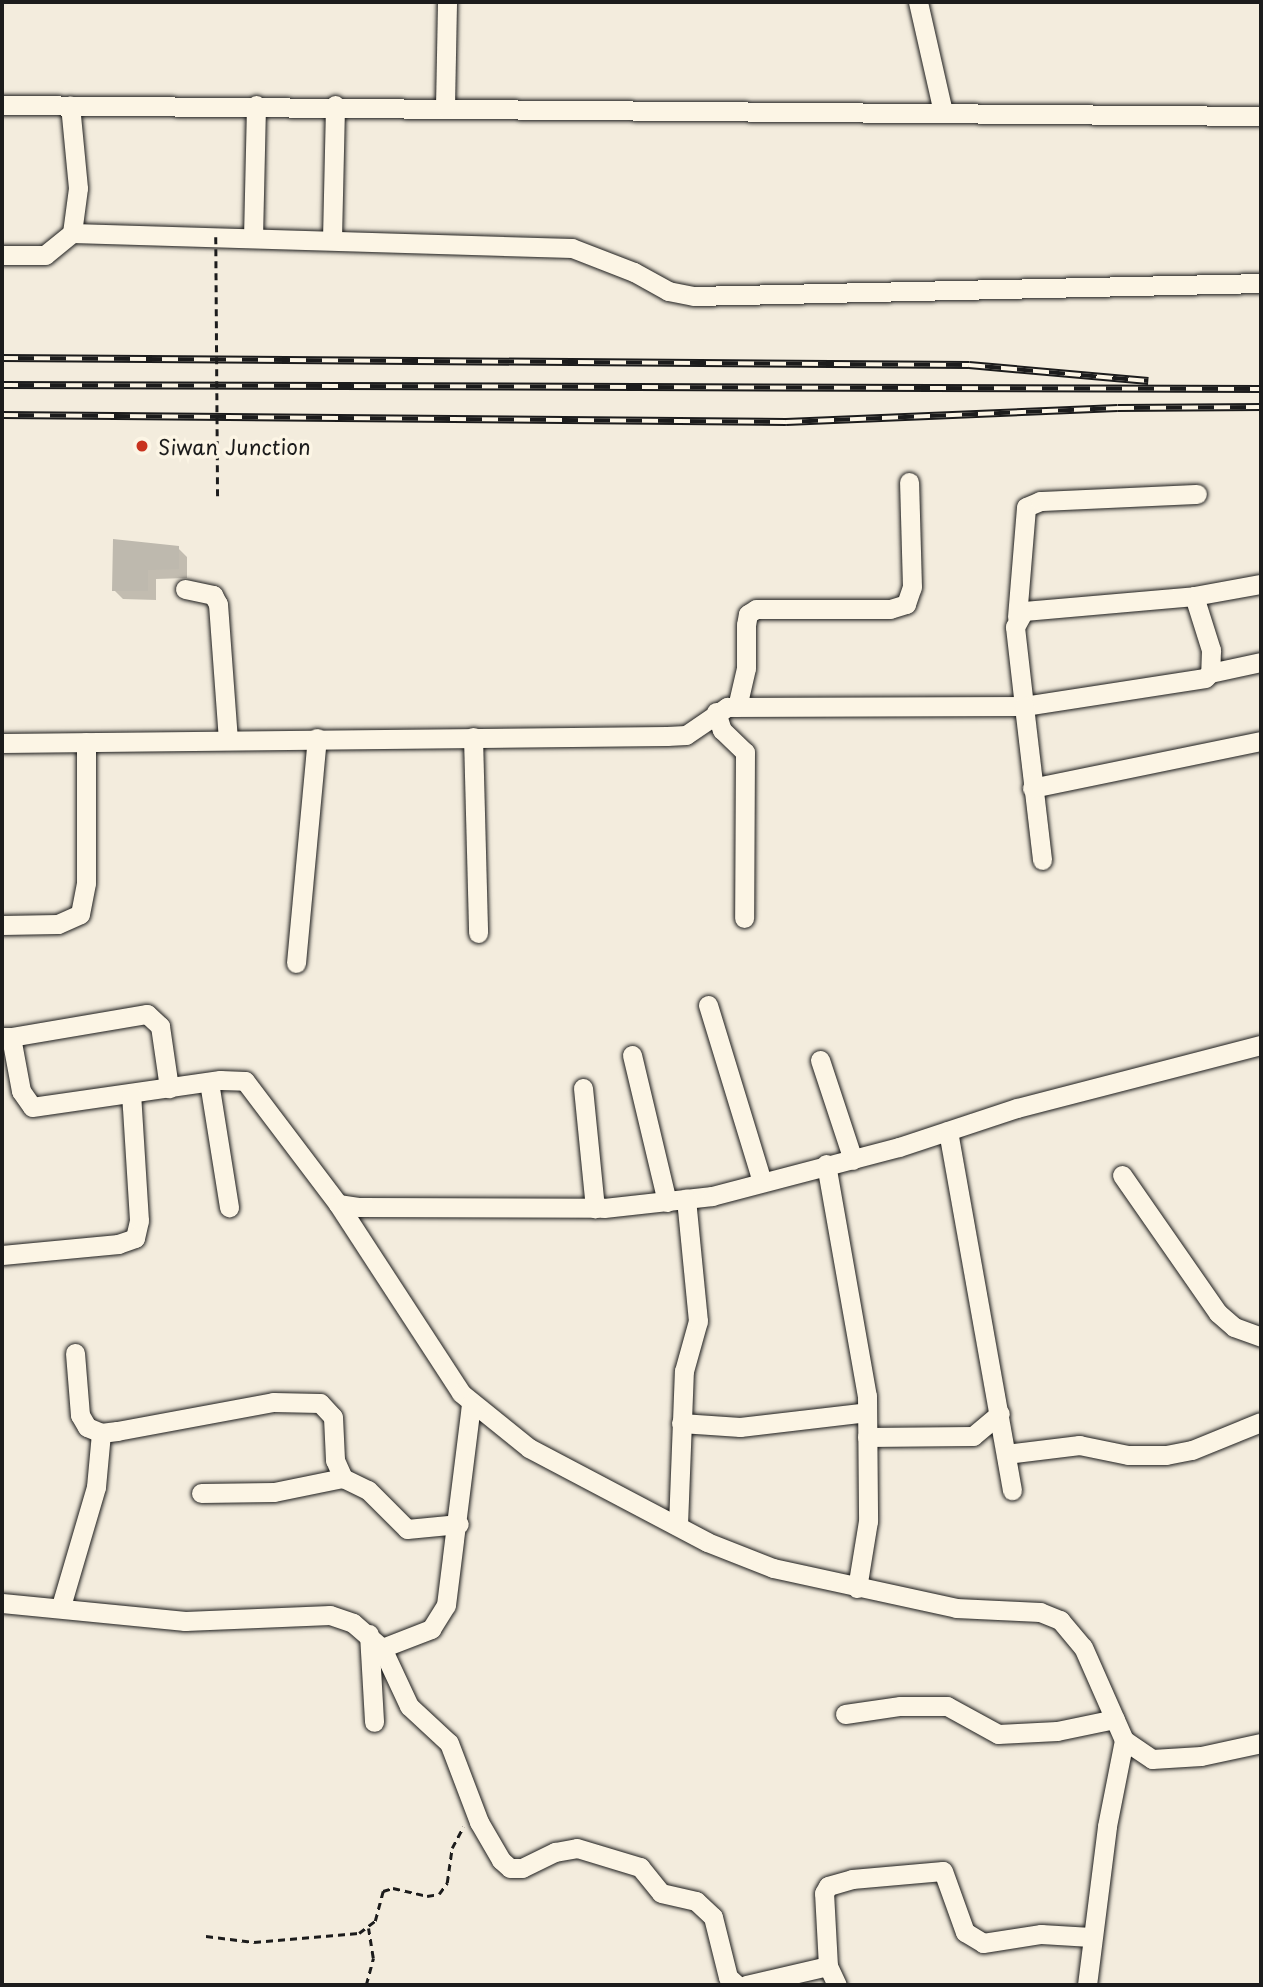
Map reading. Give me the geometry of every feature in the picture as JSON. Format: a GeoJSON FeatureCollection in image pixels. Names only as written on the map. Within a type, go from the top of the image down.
{"type":"FeatureCollection","features":[{"type":"Feature","properties":{"kind":"street"},"geometry":{"type":"LineString","coordinates":[[445,107],[447,2]]}},
{"type":"Feature","properties":{"kind":"street"},"geometry":{"type":"LineString","coordinates":[[918,2],[943,112]]}},
{"type":"Feature","properties":{"kind":"street"},"geometry":{"type":"LineString","coordinates":[[2,105],[256,105],[1261,116]]}},
{"type":"Feature","properties":{"kind":"street"},"geometry":{"type":"LineString","coordinates":[[70,105],[78,188],[72,233]]}},
{"type":"Feature","properties":{"kind":"street"},"geometry":{"type":"LineString","coordinates":[[253,238],[256,105]]}},
{"type":"Feature","properties":{"kind":"street"},"geometry":{"type":"LineString","coordinates":[[332,239],[335,106]]}},
{"type":"Feature","properties":{"kind":"street"},"geometry":{"type":"LineString","coordinates":[[2,255],[45,255],[72,233],[572,248],[624,267],[668,291],[694,296],[1261,283]]}},
{"type":"Feature","properties":{"kind":"street"},"geometry":{"type":"LineString","coordinates":[[737,707],[746,668],[748,614],[756,609],[890,609],[906,604],[912,587],[909,482]]}},
{"type":"Feature","properties":{"kind":"street"},"geometry":{"type":"LineString","coordinates":[[1042,860],[1032,788],[1017,617],[1026,507],[1040,501],[1196,494]]}},
{"type":"Feature","properties":{"kind":"street"},"geometry":{"type":"LineString","coordinates":[[1017,617],[1024,611],[1194,596],[1261,584]]}},
{"type":"Feature","properties":{"kind":"street"},"geometry":{"type":"LineString","coordinates":[[186,589],[213,595],[218,604],[228,740]]}},
{"type":"Feature","properties":{"kind":"street"},"geometry":{"type":"LineString","coordinates":[[1194,596],[1211,650],[1210,673]]}},
{"type":"Feature","properties":{"kind":"street"},"geometry":{"type":"LineString","coordinates":[[2,743],[686,735],[716,712],[737,707],[1024,706],[1195,681],[1210,673],[1261,662]]}},
{"type":"Feature","properties":{"kind":"street"},"geometry":{"type":"LineString","coordinates":[[716,712],[722,730],[745,752],[744,918]]}},
{"type":"Feature","properties":{"kind":"street"},"geometry":{"type":"LineString","coordinates":[[473,737],[478,933]]}},
{"type":"Feature","properties":{"kind":"street"},"geometry":{"type":"LineString","coordinates":[[296,963],[317,738]]}},
{"type":"Feature","properties":{"kind":"street"},"geometry":{"type":"LineString","coordinates":[[1032,788],[1261,741]]}},
{"type":"Feature","properties":{"kind":"street"},"geometry":{"type":"LineString","coordinates":[[2,925],[58,924],[80,914],[86,883],[86,742]]}},
{"type":"Feature","properties":{"kind":"street"},"geometry":{"type":"LineString","coordinates":[[708,1005],[762,1182]]}},
{"type":"Feature","properties":{"kind":"street"},"geometry":{"type":"LineString","coordinates":[[169,1088],[160,1026],[147,1014],[6,1037],[21,1091],[32,1107],[131,1094],[209,1082],[245,1082],[254,1089],[338,1204],[424,1341],[471,1403],[529,1448],[678,1525],[763,1564],[857,1588],[956,1608],[1040,1612],[1060,1620],[1083,1647],[1124,1740],[1152,1759],[1201,1756],[1261,1743]]}},
{"type":"Feature","properties":{"kind":"street"},"geometry":{"type":"LineString","coordinates":[[338,1204],[595,1208],[677,1201],[826,1164],[853,1160],[1017,1108],[1261,1045]]}},
{"type":"Feature","properties":{"kind":"street"},"geometry":{"type":"LineString","coordinates":[[632,1055],[677,1201],[698,1321],[684,1371],[678,1525]]}},
{"type":"Feature","properties":{"kind":"street"},"geometry":{"type":"LineString","coordinates":[[820,1060],[853,1160]]}},
{"type":"Feature","properties":{"kind":"street"},"geometry":{"type":"LineString","coordinates":[[209,1082],[229,1208]]}},
{"type":"Feature","properties":{"kind":"street"},"geometry":{"type":"LineString","coordinates":[[583,1088],[595,1208]]}},
{"type":"Feature","properties":{"kind":"street"},"geometry":{"type":"LineString","coordinates":[[2,1255],[118,1244],[135,1238],[139,1220],[131,1094]]}},
{"type":"Feature","properties":{"kind":"street"},"geometry":{"type":"LineString","coordinates":[[948,1131],[1012,1490]]}},
{"type":"Feature","properties":{"kind":"street"},"geometry":{"type":"LineString","coordinates":[[826,1164],[864,1369],[867,1412],[867,1537],[857,1588]]}},
{"type":"Feature","properties":{"kind":"street"},"geometry":{"type":"LineString","coordinates":[[1122,1175],[1219,1313],[1234,1327],[1261,1337]]}},
{"type":"Feature","properties":{"kind":"street"},"geometry":{"type":"LineString","coordinates":[[75,1353],[80,1415],[87,1427],[101,1433],[167,1424],[273,1402],[320,1403],[333,1417],[335,1460],[343,1478]]}},
{"type":"Feature","properties":{"kind":"street"},"geometry":{"type":"LineString","coordinates":[[375,1641],[418,1635],[440,1619],[451,1586],[471,1403]]}},
{"type":"Feature","properties":{"kind":"street"},"geometry":{"type":"LineString","coordinates":[[681,1423],[740,1427],[867,1412]]}},
{"type":"Feature","properties":{"kind":"street"},"geometry":{"type":"LineString","coordinates":[[867,1437],[973,1436],[1000,1413]]}},
{"type":"Feature","properties":{"kind":"street"},"geometry":{"type":"LineString","coordinates":[[1006,1454],[1079,1445],[1128,1455],[1166,1455],[1192,1450],[1261,1422]]}},
{"type":"Feature","properties":{"kind":"street"},"geometry":{"type":"LineString","coordinates":[[61,1606],[96,1487],[101,1433]]}},
{"type":"Feature","properties":{"kind":"street"},"geometry":{"type":"LineString","coordinates":[[201,1493],[274,1492],[343,1478],[368,1490],[393,1520],[407,1529],[459,1524]]}},
{"type":"Feature","properties":{"kind":"street"},"geometry":{"type":"LineString","coordinates":[[2,1603],[61,1606],[213,1622],[330,1615],[375,1641],[409,1706],[443,1736],[456,1755],[493,1851],[510,1868],[531,1866],[566,1849],[592,1850],[640,1867],[661,1893],[696,1901],[713,1917],[729,1977],[737,1985]]}},
{"type":"Feature","properties":{"kind":"street"},"geometry":{"type":"LineString","coordinates":[[374,1722],[375,1641]]}},
{"type":"Feature","properties":{"kind":"street"},"geometry":{"type":"LineString","coordinates":[[845,1714],[900,1706],[947,1706],[998,1734],[1057,1731],[1115,1719]]}},
{"type":"Feature","properties":{"kind":"street"},"geometry":{"type":"LineString","coordinates":[[1087,1985],[1091,1937],[1124,1740]]}},
{"type":"Feature","properties":{"kind":"street"},"geometry":{"type":"LineString","coordinates":[[837,1985],[828,1966],[824,1893],[828,1886],[852,1879],[943,1871],[965,1932],[983,1943],[1041,1934],[1091,1937]]}},
{"type":"Feature","properties":{"kind":"street"},"geometry":{"type":"LineString","coordinates":[[746,1985],[828,1966]]}},
{"type":"Feature","properties":{"kind":"path"},"geometry":{"type":"LineString","coordinates":[[216,237],[218,498]]}},
{"type":"Feature","properties":{"kind":"path"},"geometry":{"type":"LineString","coordinates":[[366,1985],[373,1958],[368,1928],[383,1891],[393,1888],[427,1896],[439,1894],[447,1883],[458,1833],[475,1810]]}},
{"type":"Feature","properties":{"kind":"path"},"geometry":{"type":"LineString","coordinates":[[206,1936],[254,1942],[300,1940],[344,1936],[368,1928]]}},
{"type":"Feature","properties":{"kind":"building"},"geometry":{"type":"Polygon","coordinates":[[[113,539],[179,546],[179,569],[148,570],[148,591],[112,591],[113,539]]]}},
{"type":"Feature","properties":{"kind":"railway"},"geometry":{"type":"LineString","coordinates":[[2,358],[969,365],[1148,381]]}},
{"type":"Feature","properties":{"kind":"railway"},"geometry":{"type":"LineString","coordinates":[[2,385],[1261,389]]}},
{"type":"Feature","properties":{"kind":"railway"},"geometry":{"type":"LineString","coordinates":[[2,415],[786,422],[1118,408],[1261,407]]}},
{"type":"Feature","properties":{"kind":"place","name":"Siwan Junction"},"geometry":{"type":"Point","coordinates":[142,446]}}]}
